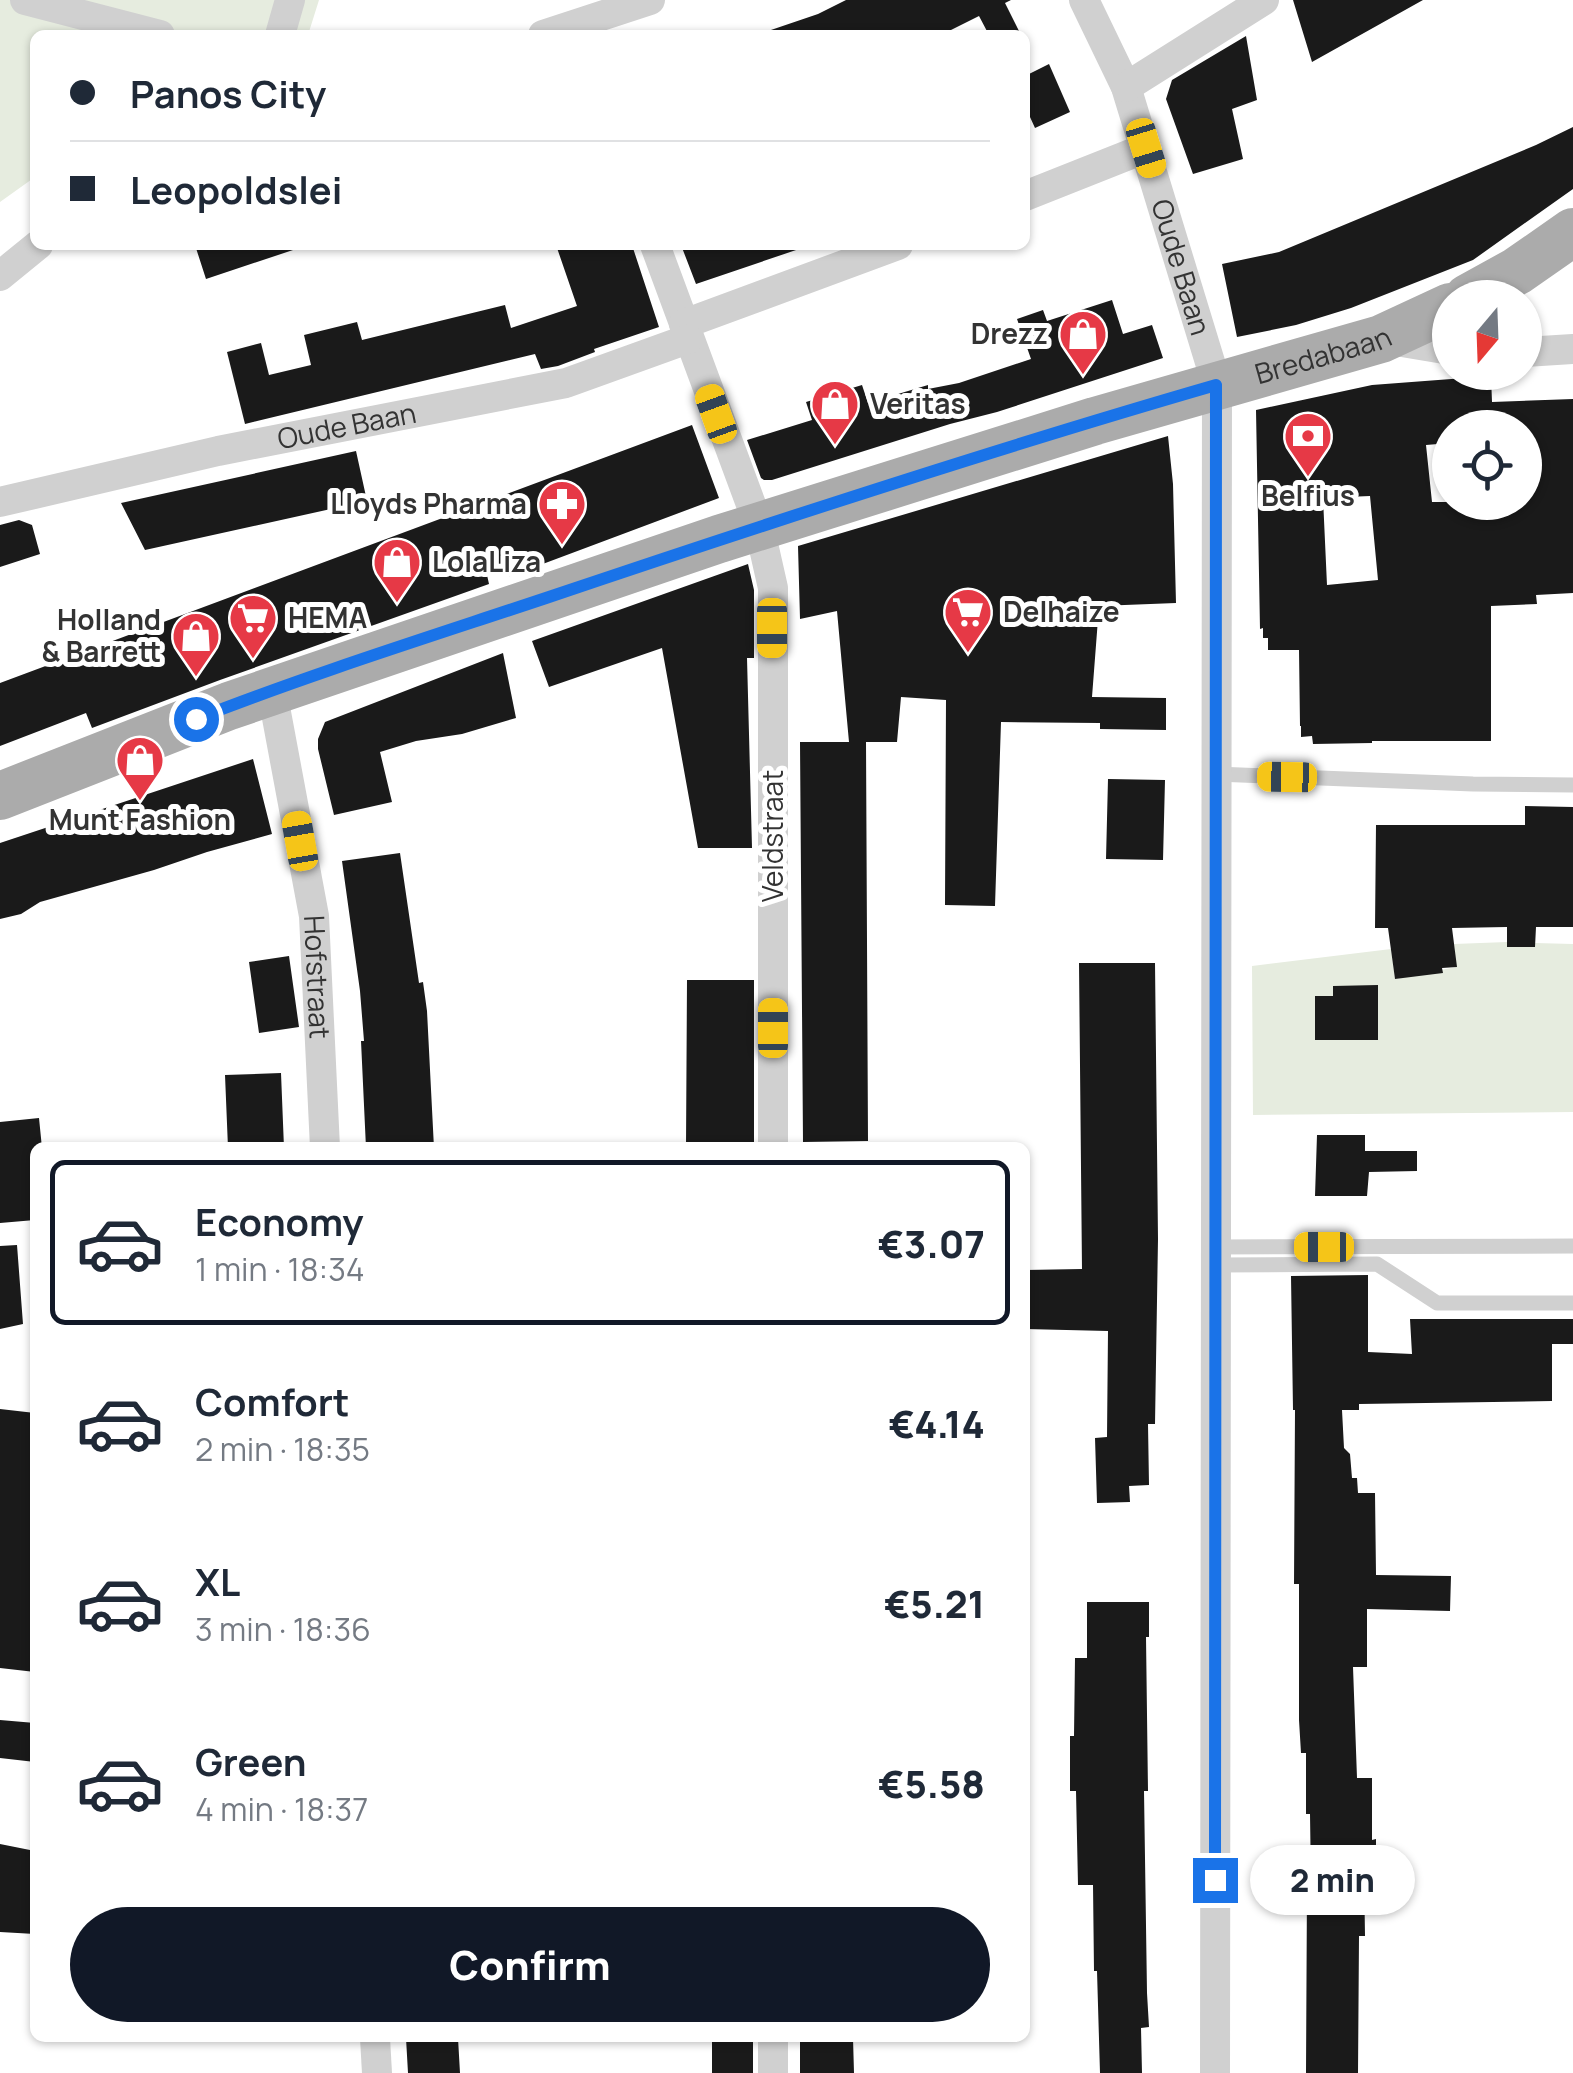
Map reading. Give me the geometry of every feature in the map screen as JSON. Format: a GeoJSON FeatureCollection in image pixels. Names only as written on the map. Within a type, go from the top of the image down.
{"type":"FeatureCollection","features":[{"type":"Feature","properties":{"kind":"main road"},"geometry":{"type":"LineString","coordinates":[[1501,280],[1573,232]]}},
{"type":"Feature","properties":{"kind":"main road","name":"Bredabaan"},"geometry":{"type":"LineString","coordinates":[[0,796],[272,691],[758,526],[1216,385],[1381,339],[1432,315]]}},
{"type":"Feature","properties":{"kind":"street"},"geometry":{"type":"LineString","coordinates":[[25,0],[141,30]]}},
{"type":"Feature","properties":{"kind":"street"},"geometry":{"type":"LineString","coordinates":[[281,30],[290,0]]}},
{"type":"Feature","properties":{"kind":"street"},"geometry":{"type":"LineString","coordinates":[[579,29],[650,0]]}},
{"type":"Feature","properties":{"kind":"street","name":"Oude Baan"},"geometry":{"type":"LineString","coordinates":[[1084,0],[1126,87],[1216,385],[1215,2073]]}},
{"type":"Feature","properties":{"kind":"street"},"geometry":{"type":"LineString","coordinates":[[1126,87],[1264,0]]}},
{"type":"Feature","properties":{"kind":"street"},"geometry":{"type":"LineString","coordinates":[[1030,194],[1146,148]]}},
{"type":"Feature","properties":{"kind":"street"},"geometry":{"type":"LineString","coordinates":[[0,276],[32,250]]}},
{"type":"Feature","properties":{"kind":"street","name":"Veldstraat"},"geometry":{"type":"LineString","coordinates":[[657,250],[758,526],[772,588],[773,1142]]}},
{"type":"Feature","properties":{"kind":"street","name":"Oude Baan"},"geometry":{"type":"LineString","coordinates":[[0,502],[218,451],[566,382],[886,250]]}},
{"type":"Feature","properties":{"kind":"street"},"geometry":{"type":"LineString","coordinates":[[1381,339],[1432,347]]}},
{"type":"Feature","properties":{"kind":"street"},"geometry":{"type":"LineString","coordinates":[[1542,351],[1573,350]]}},
{"type":"Feature","properties":{"kind":"street","name":"Hofstraat"},"geometry":{"type":"LineString","coordinates":[[272,691],[314,916],[324,1142]]}},
{"type":"Feature","properties":{"kind":"street"},"geometry":{"type":"LineString","coordinates":[[375,2042],[377,2073]]}},
{"type":"Feature","properties":{"kind":"street"},"geometry":{"type":"LineString","coordinates":[[773,2042],[773,2073]]}},
{"type":"Feature","properties":{"kind":"lane"},"geometry":{"type":"LineString","coordinates":[[1216,774],[1573,785]]}},
{"type":"Feature","properties":{"kind":"lane"},"geometry":{"type":"LineString","coordinates":[[1215,1256],[1573,1246]]}},
{"type":"Feature","properties":{"kind":"lane"},"geometry":{"type":"LineString","coordinates":[[1215,1256],[1378,1264],[1437,1303],[1573,1302]]}},
{"type":"Feature","properties":{"kind":"shaded area"},"geometry":{"type":"Polygon","coordinates":[[[0,0],[319,0],[310,30],[30,30],[30,181],[0,202],[0,0]]]}},
{"type":"Feature","properties":{"kind":"shaded area"},"geometry":{"type":"Polygon","coordinates":[[[1507,942],[1508,947],[1573,944],[1573,1112],[1253,1115],[1252,966],[1391,949],[1395,979],[1456,967],[1454,944],[1507,942]]]}},
{"type":"Feature","properties":{"kind":"building"},"geometry":{"type":"Polygon","coordinates":[[[846,0],[1011,0],[1005,3],[1018,30],[986,30],[979,16],[951,30],[771,30],[846,0]]]}},
{"type":"Feature","properties":{"kind":"building"},"geometry":{"type":"Polygon","coordinates":[[[1293,0],[1423,0],[1312,62],[1293,0]]]}},
{"type":"Feature","properties":{"kind":"building"},"geometry":{"type":"Polygon","coordinates":[[[1246,36],[1257,100],[1232,109],[1243,159],[1193,174],[1166,99],[1172,80],[1246,36]]]}},
{"type":"Feature","properties":{"kind":"building"},"geometry":{"type":"Polygon","coordinates":[[[1049,64],[1070,112],[1035,128],[1030,117],[1030,74],[1049,64]]]}},
{"type":"Feature","properties":{"kind":"building"},"geometry":{"type":"Polygon","coordinates":[[[1573,127],[1573,189],[1473,260],[1351,308],[1237,337],[1222,264],[1279,252],[1573,127]]]}},
{"type":"Feature","properties":{"kind":"building"},"geometry":{"type":"Polygon","coordinates":[[[197,250],[293,250],[206,279],[197,250]]]}},
{"type":"Feature","properties":{"kind":"building"},"geometry":{"type":"Polygon","coordinates":[[[558,250],[634,250],[659,327],[558,366],[541,369],[535,354],[245,424],[227,352],[261,343],[269,375],[311,365],[304,335],[357,322],[362,340],[505,305],[511,328],[577,306],[558,250]]]}},
{"type":"Feature","properties":{"kind":"building"},"geometry":{"type":"Polygon","coordinates":[[[683,250],[796,250],[696,284],[683,250]]]}},
{"type":"Feature","properties":{"kind":"building"},"geometry":{"type":"Polygon","coordinates":[[[1112,300],[1123,334],[1152,325],[1163,358],[772,480],[761,478],[747,440],[812,420],[806,402],[862,385],[868,403],[928,385],[928,389],[959,383],[1031,359],[1017,319],[1043,310],[1047,321],[1112,300]]]}},
{"type":"Feature","properties":{"kind":"building"},"geometry":{"type":"Polygon","coordinates":[[[1432,380],[1432,390],[1492,390],[1492,402],[1573,399],[1573,593],[1536,595],[1537,604],[1491,606],[1491,741],[1313,744],[1312,736],[1301,737],[1299,650],[1268,650],[1268,638],[1263,638],[1263,628],[1260,629],[1256,410],[1372,385],[1432,380]],[[1370,496],[1323,498],[1327,585],[1378,580],[1370,496]]]}},
{"type":"Feature","properties":{"kind":"building"},"geometry":{"type":"Polygon","coordinates":[[[692,425],[719,498],[508,577],[505,570],[487,575],[489,584],[92,728],[86,713],[0,746],[0,683],[692,425]]]}},
{"type":"Feature","properties":{"kind":"building"},"geometry":{"type":"Polygon","coordinates":[[[1168,436],[1176,603],[1099,606],[1092,697],[1166,698],[1166,730],[1100,729],[1100,723],[1001,722],[995,906],[945,905],[946,700],[901,697],[897,742],[866,742],[868,1141],[803,1142],[800,742],[849,742],[837,611],[800,619],[798,546],[1168,436]]]}},
{"type":"Feature","properties":{"kind":"building"},"geometry":{"type":"Polygon","coordinates":[[[356,451],[367,501],[145,550],[121,503],[356,451]]]}},
{"type":"Feature","properties":{"kind":"building"},"geometry":{"type":"Polygon","coordinates":[[[19,520],[32,525],[40,554],[0,567],[0,525],[19,520]]]}},
{"type":"Feature","properties":{"kind":"building"},"geometry":{"type":"Polygon","coordinates":[[[748,564],[754,590],[754,658],[747,658],[752,848],[698,848],[662,648],[549,687],[532,641],[748,564]]]}},
{"type":"Feature","properties":{"kind":"building"},"geometry":{"type":"Polygon","coordinates":[[[503,653],[516,718],[380,752],[392,802],[334,815],[318,749],[325,722],[503,653]]]}},
{"type":"Feature","properties":{"kind":"building"},"geometry":{"type":"Polygon","coordinates":[[[253,759],[272,834],[40,902],[21,914],[0,919],[0,843],[253,759]]]}},
{"type":"Feature","properties":{"kind":"building"},"geometry":{"type":"Polygon","coordinates":[[[1108,779],[1165,780],[1163,860],[1106,859],[1108,779]]]}},
{"type":"Feature","properties":{"kind":"building"},"geometry":{"type":"Polygon","coordinates":[[[1525,806],[1573,807],[1573,927],[1536,927],[1535,947],[1507,947],[1507,927],[1452,928],[1457,967],[1442,968],[1443,973],[1395,979],[1388,928],[1375,928],[1376,825],[1525,825],[1525,806]]]}},
{"type":"Feature","properties":{"kind":"building"},"geometry":{"type":"Polygon","coordinates":[[[400,853],[419,983],[423,982],[427,1011],[434,1142],[366,1142],[360,991],[342,861],[400,853]]]}},
{"type":"Feature","properties":{"kind":"building"},"geometry":{"type":"Polygon","coordinates":[[[289,956],[299,1027],[259,1033],[249,962],[289,956]]]}},
{"type":"Feature","properties":{"kind":"building"},"geometry":{"type":"Polygon","coordinates":[[[1079,963],[1155,963],[1155,1424],[1148,1424],[1149,1485],[1129,1486],[1130,1502],[1097,1503],[1095,1438],[1107,1437],[1108,1331],[1030,1329],[1030,1270],[1082,1269],[1079,963]]]}},
{"type":"Feature","properties":{"kind":"building"},"geometry":{"type":"Polygon","coordinates":[[[687,980],[754,980],[754,1142],[686,1142],[687,980]]]}},
{"type":"Feature","properties":{"kind":"building"},"geometry":{"type":"Polygon","coordinates":[[[1378,985],[1378,1040],[1315,1040],[1315,996],[1333,996],[1333,986],[1378,985]]]}},
{"type":"Feature","properties":{"kind":"building"},"geometry":{"type":"Polygon","coordinates":[[[281,1073],[284,1142],[228,1142],[225,1075],[281,1073]]]}},
{"type":"Feature","properties":{"kind":"building"},"geometry":{"type":"Polygon","coordinates":[[[39,1118],[41,1142],[30,1142],[30,1220],[0,1223],[0,1122],[39,1118]]]}},
{"type":"Feature","properties":{"kind":"building"},"geometry":{"type":"Polygon","coordinates":[[[1317,1135],[1365,1135],[1365,1151],[1417,1151],[1417,1171],[1369,1172],[1367,1196],[1315,1196],[1317,1135]]]}},
{"type":"Feature","properties":{"kind":"building"},"geometry":{"type":"Polygon","coordinates":[[[17,1245],[23,1324],[0,1329],[0,1246],[17,1245]]]}},
{"type":"Feature","properties":{"kind":"building"},"geometry":{"type":"Polygon","coordinates":[[[1368,1275],[1368,1352],[1412,1354],[1410,1319],[1573,1319],[1573,1344],[1552,1344],[1552,1401],[1359,1404],[1359,1410],[1342,1410],[1344,1448],[1350,1454],[1352,1478],[1357,1478],[1358,1493],[1375,1493],[1376,1575],[1451,1576],[1450,1611],[1367,1609],[1367,1667],[1353,1667],[1357,1778],[1372,1778],[1376,1871],[1364,1871],[1365,1936],[1359,1936],[1358,2073],[1306,2073],[1310,1814],[1306,1814],[1306,1753],[1301,1753],[1299,1720],[1299,1584],[1294,1584],[1291,1276],[1368,1275]]]}},
{"type":"Feature","properties":{"kind":"building"},"geometry":{"type":"Polygon","coordinates":[[[0,1409],[30,1412],[30,1671],[0,1668],[0,1409]]]}},
{"type":"Feature","properties":{"kind":"building"},"geometry":{"type":"Polygon","coordinates":[[[1087,1602],[1149,1602],[1148,1791],[1144,1791],[1149,2027],[1141,2028],[1142,2073],[1100,2073],[1093,1885],[1078,1885],[1076,1791],[1070,1791],[1070,1736],[1074,1736],[1075,1658],[1087,1658],[1087,1602]]]}},
{"type":"Feature","properties":{"kind":"building"},"geometry":{"type":"Polygon","coordinates":[[[0,1720],[30,1723],[30,1761],[0,1758],[0,1720]]]}},
{"type":"Feature","properties":{"kind":"building"},"geometry":{"type":"Polygon","coordinates":[[[0,1844],[30,1850],[30,1934],[0,1932],[0,1844]]]}},
{"type":"Feature","properties":{"kind":"building"},"geometry":{"type":"Polygon","coordinates":[[[406,2042],[458,2042],[460,2073],[408,2073],[406,2042]]]}},
{"type":"Feature","properties":{"kind":"building"},"geometry":{"type":"Polygon","coordinates":[[[712,2042],[753,2042],[753,2073],[712,2073],[712,2042]]]}},
{"type":"Feature","properties":{"kind":"building"},"geometry":{"type":"Polygon","coordinates":[[[800,2042],[853,2042],[854,2073],[800,2073],[800,2042]]]}},
{"type":"Feature","properties":{"kind":"place","name":"Drezz"},"geometry":{"type":"Point","coordinates":[1083,376]}},
{"type":"Feature","properties":{"kind":"place","name":"Veritas"},"geometry":{"type":"Point","coordinates":[835,446]}},
{"type":"Feature","properties":{"kind":"place","name":"Belfius"},"geometry":{"type":"Point","coordinates":[1308,478]}},
{"type":"Feature","properties":{"kind":"place","name":"Lloyds Pharma"},"geometry":{"type":"Point","coordinates":[562,546]}},
{"type":"Feature","properties":{"kind":"place","name":"LolaLiza"},"geometry":{"type":"Point","coordinates":[397,604]}},
{"type":"Feature","properties":{"kind":"place","name":"Delhaize"},"geometry":{"type":"Point","coordinates":[968,654]}},
{"type":"Feature","properties":{"kind":"place","name":"HEMA"},"geometry":{"type":"Point","coordinates":[253,660]}},
{"type":"Feature","properties":{"kind":"place","name":"Holland & Barrett"},"geometry":{"type":"Point","coordinates":[196,678]}},
{"type":"Feature","properties":{"kind":"place","name":"Munt Fashion"},"geometry":{"type":"Point","coordinates":[140,802]}},
{"type":"Feature","properties":{"kind":"route"},"geometry":{"type":"LineString","coordinates":[[196,719],[758,526],[1216,385],[1215,1880]]}}]}
